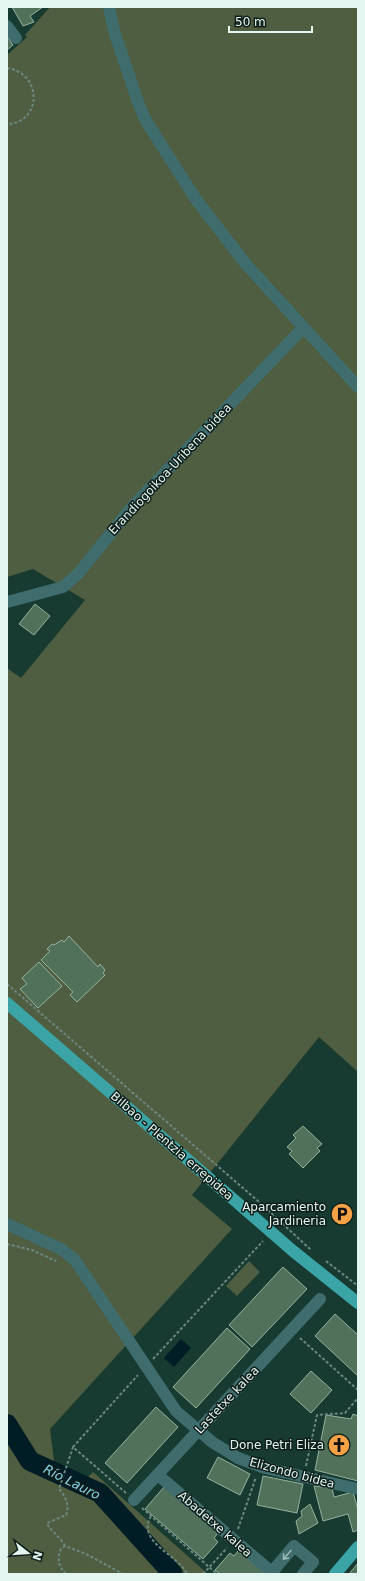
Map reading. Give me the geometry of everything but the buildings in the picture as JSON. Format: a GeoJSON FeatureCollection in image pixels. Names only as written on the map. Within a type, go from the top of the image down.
{"type":"FeatureCollection","features":[{"type":"Feature","properties":{"kind":"main road","name":"Bilbao - Plentzia errepidea"},"geometry":{"type":"LineString","coordinates":[[7,1003],[293,1252],[358,1303]]}},
{"type":"Feature","properties":{"kind":"main road"},"geometry":{"type":"LineString","coordinates":[[335,1574],[358,1547]]}},
{"type":"Feature","properties":{"kind":"street"},"geometry":{"type":"LineString","coordinates":[[109,7],[114,31],[138,102],[158,140],[196,198],[245,263],[358,387]]}},
{"type":"Feature","properties":{"kind":"street"},"geometry":{"type":"LineString","coordinates":[[7,26],[16,38]]}},
{"type":"Feature","properties":{"kind":"street","name":"Erandiogoikoa-Uribena bidea"},"geometry":{"type":"LineString","coordinates":[[7,602],[63,587],[78,574],[131,508],[303,328]]}},
{"type":"Feature","properties":{"kind":"street","name":"Elizondo bidea"},"geometry":{"type":"LineString","coordinates":[[7,1224],[61,1249],[75,1260],[140,1370],[176,1410],[212,1442],[238,1458],[259,1466],[358,1489]]}},
{"type":"Feature","properties":{"kind":"street","name":"Lastetxe kalea"},"geometry":{"type":"LineString","coordinates":[[134,1500],[320,1299]]}},
{"type":"Feature","properties":{"kind":"street","name":"Abadetxe kalea"},"geometry":{"type":"LineString","coordinates":[[158,1475],[273,1573]]}},
{"type":"Feature","properties":{"kind":"street"},"geometry":{"type":"LineString","coordinates":[[273,1573],[294,1546],[313,1562],[303,1574]]}},
{"type":"Feature","properties":{"kind":"path"},"geometry":{"type":"LineString","coordinates":[[7,68],[23,73],[29,80],[33,89],[34,98],[32,108],[26,115],[19,121],[7,124]]}},
{"type":"Feature","properties":{"kind":"path"},"geometry":{"type":"LineString","coordinates":[[7,984],[258,1201],[312,1250]]}},
{"type":"Feature","properties":{"kind":"path"},"geometry":{"type":"LineString","coordinates":[[123,1574],[86,1554],[65,1546],[60,1537],[48,1528],[47,1523],[66,1515],[68,1510],[64,1494],[59,1489],[70,1454],[73,1447],[140,1370],[263,1241]]}},
{"type":"Feature","properties":{"kind":"path"},"geometry":{"type":"LineString","coordinates":[[7,1244],[32,1250],[60,1263]]}},
{"type":"Feature","properties":{"kind":"path"},"geometry":{"type":"LineString","coordinates":[[323,1259],[358,1286]]}},
{"type":"Feature","properties":{"kind":"path"},"geometry":{"type":"LineString","coordinates":[[292,1330],[358,1390]]}},
{"type":"Feature","properties":{"kind":"path"},"geometry":{"type":"LineString","coordinates":[[304,1477],[317,1414],[345,1413],[358,1398]]}},
{"type":"Feature","properties":{"kind":"path"},"geometry":{"type":"LineString","coordinates":[[73,1447],[217,1574]]}},
{"type":"Feature","properties":{"kind":"path"},"geometry":{"type":"LineString","coordinates":[[203,1574],[234,1540],[259,1466]]}},
{"type":"Feature","properties":{"kind":"path"},"geometry":{"type":"LineString","coordinates":[[151,1516],[148,1527],[149,1536],[176,1560],[187,1574]]}},
{"type":"Feature","properties":{"kind":"path"},"geometry":{"type":"LineString","coordinates":[[65,1546],[61,1549],[58,1560],[59,1565],[66,1574]]}},
{"type":"Feature","properties":{"kind":"green space"},"geometry":{"type":"Polygon","coordinates":[[[50,7],[358,7],[358,1072],[319,1037],[192,1195],[232,1229],[50,1429],[56,1476],[75,1491],[93,1472],[208,1574],[7,1574],[7,668],[21,678],[85,600],[33,569],[7,577],[7,55],[27,37],[25,35],[50,7]]]}},
{"type":"Feature","properties":{"kind":"green space"},"geometry":{"type":"Polygon","coordinates":[[[249,1261],[260,1272],[237,1296],[226,1286],[249,1261]]]}},
{"type":"Feature","properties":{"kind":"water"},"geometry":{"type":"Polygon","coordinates":[[[181,1339],[191,1348],[174,1367],[164,1358],[181,1339]]]}},
{"type":"Feature","properties":{"kind":"waterway","name":"Río Lauro"},"geometry":{"type":"LineString","coordinates":[[7,1424],[30,1461],[100,1493],[173,1574]]}},
{"type":"Feature","properties":{"kind":"place","name":"Aparcamiento Jardineria"},"geometry":{"type":"Point","coordinates":[342,1214]}},
{"type":"Feature","properties":{"kind":"place","name":"Done Petri Eliza"},"geometry":{"type":"Point","coordinates":[339,1445]}}]}
